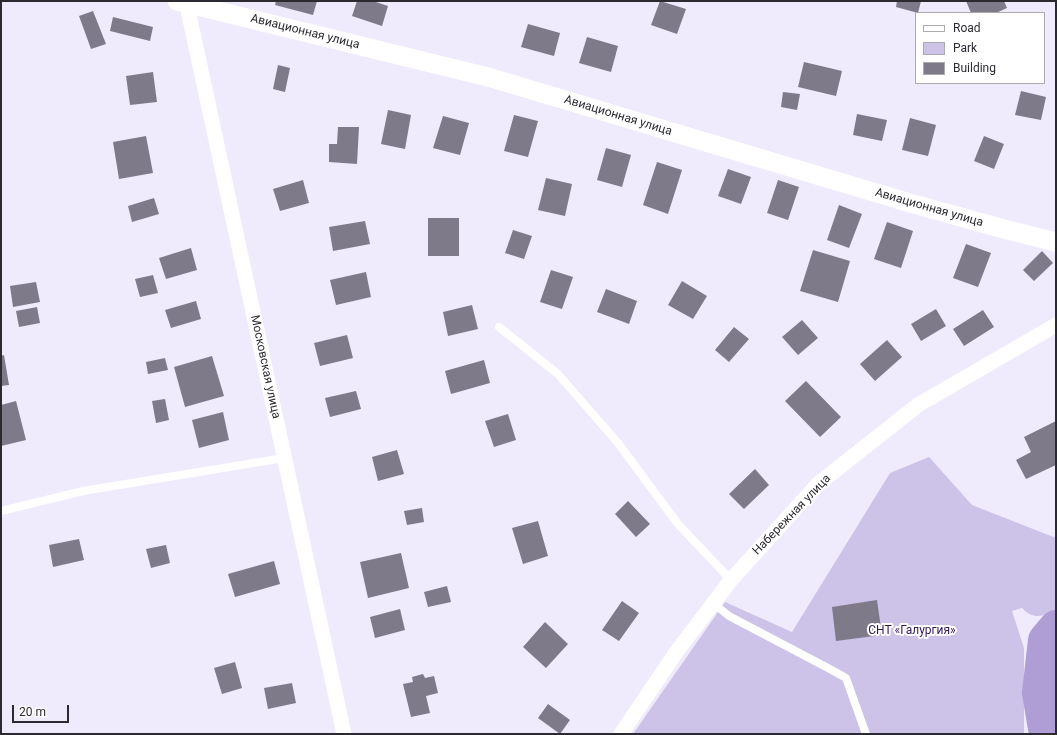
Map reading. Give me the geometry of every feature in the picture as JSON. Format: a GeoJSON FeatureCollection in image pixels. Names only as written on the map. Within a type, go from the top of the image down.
{"type":"FeatureCollection","features":[{"type":"Feature","properties":{"kind":"street","name":"Авиационная улица"},"geometry":{"type":"LineString","coordinates":[[183,2],[488,77],[910,203],[1056,242]]}},
{"type":"Feature","properties":{"kind":"street","name":"Московская улица"},"geometry":{"type":"LineString","coordinates":[[183,2],[344,734]]}},
{"type":"Feature","properties":{"kind":"street","name":"Набережная улица"},"geometry":{"type":"LineString","coordinates":[[621,734],[677,652],[731,580],[818,484],[918,405],[1056,325]]}},
{"type":"Feature","properties":{"kind":"lane"},"geometry":{"type":"LineString","coordinates":[[499,327],[558,374],[618,443],[678,524],[731,580]]}},
{"type":"Feature","properties":{"kind":"lane"},"geometry":{"type":"LineString","coordinates":[[1,511],[83,491],[284,458]]}},
{"type":"Feature","properties":{"kind":"lane"},"geometry":{"type":"LineString","coordinates":[[713,603],[729,616],[846,678],[866,734]]}},
{"type":"Feature","properties":{"kind":"green space","name":"СНТ «Галургия»"},"geometry":{"type":"Polygon","coordinates":[[[929,457],[972,505],[1056,538],[1056,609],[1039,616],[1034,616],[1022,608],[1012,611],[1024,648],[1024,734],[633,734],[725,602],[792,632],[890,473],[929,457]]]}},
{"type":"Feature","properties":{"kind":"building"},"geometry":{"type":"Polygon","coordinates":[[[276,1],[317,1],[313,15],[275,5],[276,1]]]}},
{"type":"Feature","properties":{"kind":"building"},"geometry":{"type":"Polygon","coordinates":[[[357,1],[373,1],[388,6],[382,26],[352,16],[357,1]]]}},
{"type":"Feature","properties":{"kind":"building"},"geometry":{"type":"Polygon","coordinates":[[[660,1],[686,9],[677,34],[651,25],[660,1]]]}},
{"type":"Feature","properties":{"kind":"building"},"geometry":{"type":"Polygon","coordinates":[[[897,1],[921,1],[918,12],[896,7],[897,1]]]}},
{"type":"Feature","properties":{"kind":"building"},"geometry":{"type":"Polygon","coordinates":[[[966,1],[1004,1],[1007,8],[998,12],[971,12],[966,1]]]}},
{"type":"Feature","properties":{"kind":"building"},"geometry":{"type":"Polygon","coordinates":[[[93,11],[106,44],[91,49],[79,16],[93,11]]]}},
{"type":"Feature","properties":{"kind":"building"},"geometry":{"type":"Polygon","coordinates":[[[113,17],[153,27],[150,41],[110,31],[113,17]]]}},
{"type":"Feature","properties":{"kind":"building"},"geometry":{"type":"Polygon","coordinates":[[[528,24],[560,33],[554,56],[521,47],[528,24]]]}},
{"type":"Feature","properties":{"kind":"building"},"geometry":{"type":"Polygon","coordinates":[[[587,37],[618,46],[611,72],[579,63],[587,37]]]}},
{"type":"Feature","properties":{"kind":"building"},"geometry":{"type":"Polygon","coordinates":[[[804,62],[842,71],[836,96],[798,87],[804,62]]]}},
{"type":"Feature","properties":{"kind":"building"},"geometry":{"type":"Polygon","coordinates":[[[278,65],[290,68],[285,92],[273,89],[278,65]]]}},
{"type":"Feature","properties":{"kind":"building"},"geometry":{"type":"Polygon","coordinates":[[[153,72],[157,102],[130,105],[126,76],[153,72]]]}},
{"type":"Feature","properties":{"kind":"building"},"geometry":{"type":"Polygon","coordinates":[[[1021,91],[1046,97],[1041,120],[1015,115],[1021,91]]]}},
{"type":"Feature","properties":{"kind":"building"},"geometry":{"type":"Polygon","coordinates":[[[783,92],[800,94],[797,110],[781,107],[783,92]]]}},
{"type":"Feature","properties":{"kind":"building"},"geometry":{"type":"Polygon","coordinates":[[[388,110],[411,115],[405,149],[381,144],[388,110]]]}},
{"type":"Feature","properties":{"kind":"building"},"geometry":{"type":"Polygon","coordinates":[[[857,114],[887,120],[882,141],[853,135],[857,114]]]}},
{"type":"Feature","properties":{"kind":"building"},"geometry":{"type":"Polygon","coordinates":[[[514,115],[538,121],[528,157],[504,151],[514,115]]]}},
{"type":"Feature","properties":{"kind":"building"},"geometry":{"type":"Polygon","coordinates":[[[443,116],[469,123],[460,155],[433,148],[443,116]]]}},
{"type":"Feature","properties":{"kind":"building"},"geometry":{"type":"Polygon","coordinates":[[[910,118],[936,125],[928,156],[902,150],[910,118]]]}},
{"type":"Feature","properties":{"kind":"building"},"geometry":{"type":"Polygon","coordinates":[[[338,127],[359,127],[357,164],[329,162],[329,144],[337,144],[338,127]]]}},
{"type":"Feature","properties":{"kind":"building"},"geometry":{"type":"Polygon","coordinates":[[[146,136],[153,173],[119,179],[113,142],[146,136]]]}},
{"type":"Feature","properties":{"kind":"building"},"geometry":{"type":"Polygon","coordinates":[[[984,136],[1004,144],[994,169],[974,161],[984,136]]]}},
{"type":"Feature","properties":{"kind":"building"},"geometry":{"type":"Polygon","coordinates":[[[606,148],[631,155],[622,187],[597,180],[606,148]]]}},
{"type":"Feature","properties":{"kind":"building"},"geometry":{"type":"Polygon","coordinates":[[[657,162],[682,170],[668,214],[643,205],[657,162]]]}},
{"type":"Feature","properties":{"kind":"building"},"geometry":{"type":"Polygon","coordinates":[[[728,169],[751,177],[741,204],[718,196],[728,169]]]}},
{"type":"Feature","properties":{"kind":"building"},"geometry":{"type":"Polygon","coordinates":[[[546,178],[572,184],[565,216],[538,210],[546,178]]]}},
{"type":"Feature","properties":{"kind":"building"},"geometry":{"type":"Polygon","coordinates":[[[303,180],[309,203],[280,211],[273,189],[303,180]]]}},
{"type":"Feature","properties":{"kind":"building"},"geometry":{"type":"Polygon","coordinates":[[[778,180],[799,187],[788,220],[767,213],[778,180]]]}},
{"type":"Feature","properties":{"kind":"building"},"geometry":{"type":"Polygon","coordinates":[[[154,198],[159,214],[132,222],[128,206],[154,198]]]}},
{"type":"Feature","properties":{"kind":"building"},"geometry":{"type":"Polygon","coordinates":[[[839,205],[862,214],[849,248],[827,240],[839,205]]]}},
{"type":"Feature","properties":{"kind":"building"},"geometry":{"type":"Polygon","coordinates":[[[428,218],[459,218],[459,256],[428,256],[428,218]]]}},
{"type":"Feature","properties":{"kind":"building"},"geometry":{"type":"Polygon","coordinates":[[[365,221],[370,244],[333,251],[329,227],[365,221]]]}},
{"type":"Feature","properties":{"kind":"building"},"geometry":{"type":"Polygon","coordinates":[[[887,222],[913,231],[901,268],[874,259],[887,222]]]}},
{"type":"Feature","properties":{"kind":"building"},"geometry":{"type":"Polygon","coordinates":[[[513,230],[532,236],[524,259],[505,253],[513,230]]]}},
{"type":"Feature","properties":{"kind":"building"},"geometry":{"type":"Polygon","coordinates":[[[966,244],[991,253],[978,287],[953,278],[966,244]]]}},
{"type":"Feature","properties":{"kind":"building"},"geometry":{"type":"Polygon","coordinates":[[[191,248],[197,270],[166,279],[159,258],[191,248]]]}},
{"type":"Feature","properties":{"kind":"building"},"geometry":{"type":"Polygon","coordinates":[[[813,250],[850,261],[838,302],[800,291],[813,250]]]}},
{"type":"Feature","properties":{"kind":"building"},"geometry":{"type":"Polygon","coordinates":[[[1042,251],[1053,263],[1034,281],[1023,270],[1042,251]]]}},
{"type":"Feature","properties":{"kind":"building"},"geometry":{"type":"Polygon","coordinates":[[[551,270],[573,277],[562,309],[540,302],[551,270]]]}},
{"type":"Feature","properties":{"kind":"building"},"geometry":{"type":"Polygon","coordinates":[[[366,272],[371,297],[336,305],[330,280],[366,272]]]}},
{"type":"Feature","properties":{"kind":"building"},"geometry":{"type":"Polygon","coordinates":[[[153,275],[158,293],[140,297],[135,279],[153,275]]]}},
{"type":"Feature","properties":{"kind":"building"},"geometry":{"type":"Polygon","coordinates":[[[682,281],[707,296],[693,319],[668,305],[682,281]]]}},
{"type":"Feature","properties":{"kind":"building"},"geometry":{"type":"Polygon","coordinates":[[[36,282],[40,302],[13,307],[10,286],[36,282]]]}},
{"type":"Feature","properties":{"kind":"building"},"geometry":{"type":"Polygon","coordinates":[[[606,289],[637,301],[629,324],[597,312],[606,289]]]}},
{"type":"Feature","properties":{"kind":"building"},"geometry":{"type":"Polygon","coordinates":[[[196,301],[201,319],[171,328],[165,310],[196,301]]]}},
{"type":"Feature","properties":{"kind":"building"},"geometry":{"type":"Polygon","coordinates":[[[472,305],[478,329],[448,336],[443,312],[472,305]]]}},
{"type":"Feature","properties":{"kind":"building"},"geometry":{"type":"Polygon","coordinates":[[[37,307],[40,323],[19,327],[16,311],[37,307]]]}},
{"type":"Feature","properties":{"kind":"building"},"geometry":{"type":"Polygon","coordinates":[[[936,309],[946,326],[921,341],[911,324],[936,309]]]}},
{"type":"Feature","properties":{"kind":"building"},"geometry":{"type":"Polygon","coordinates":[[[983,310],[994,327],[964,346],[953,329],[983,310]]]}},
{"type":"Feature","properties":{"kind":"building"},"geometry":{"type":"Polygon","coordinates":[[[802,320],[818,338],[798,355],[782,337],[802,320]]]}},
{"type":"Feature","properties":{"kind":"building"},"geometry":{"type":"Polygon","coordinates":[[[734,327],[749,339],[729,362],[715,350],[734,327]]]}},
{"type":"Feature","properties":{"kind":"building"},"geometry":{"type":"Polygon","coordinates":[[[347,335],[353,358],[320,366],[314,343],[347,335]]]}},
{"type":"Feature","properties":{"kind":"building"},"geometry":{"type":"Polygon","coordinates":[[[887,340],[902,357],[875,381],[860,364],[887,340]]]}},
{"type":"Feature","properties":{"kind":"building"},"geometry":{"type":"Polygon","coordinates":[[[4,355],[9,385],[1,386],[1,356],[4,355]]]}},
{"type":"Feature","properties":{"kind":"building"},"geometry":{"type":"Polygon","coordinates":[[[212,356],[224,396],[185,407],[174,367],[212,356]]]}},
{"type":"Feature","properties":{"kind":"building"},"geometry":{"type":"Polygon","coordinates":[[[165,358],[168,370],[148,374],[146,362],[165,358]]]}},
{"type":"Feature","properties":{"kind":"building"},"geometry":{"type":"Polygon","coordinates":[[[484,360],[490,383],[451,394],[445,371],[484,360]]]}},
{"type":"Feature","properties":{"kind":"building"},"geometry":{"type":"Polygon","coordinates":[[[806,381],[841,417],[820,437],[785,401],[806,381]]]}},
{"type":"Feature","properties":{"kind":"building"},"geometry":{"type":"Polygon","coordinates":[[[356,391],[361,409],[330,417],[325,398],[356,391]]]}},
{"type":"Feature","properties":{"kind":"building"},"geometry":{"type":"Polygon","coordinates":[[[165,399],[169,420],[156,423],[152,401],[165,399]]]}},
{"type":"Feature","properties":{"kind":"building"},"geometry":{"type":"Polygon","coordinates":[[[16,401],[26,440],[1,446],[1,405],[16,401]]]}},
{"type":"Feature","properties":{"kind":"building"},"geometry":{"type":"Polygon","coordinates":[[[223,412],[229,440],[199,448],[192,420],[223,412]]]}},
{"type":"Feature","properties":{"kind":"building"},"geometry":{"type":"Polygon","coordinates":[[[508,414],[516,440],[494,447],[485,421],[508,414]]]}},
{"type":"Feature","properties":{"kind":"building"},"geometry":{"type":"Polygon","coordinates":[[[1056,421],[1056,465],[1026,479],[1016,460],[1031,452],[1024,437],[1056,421]]]}},
{"type":"Feature","properties":{"kind":"building"},"geometry":{"type":"Polygon","coordinates":[[[397,450],[404,474],[378,481],[372,457],[397,450]]]}},
{"type":"Feature","properties":{"kind":"building"},"geometry":{"type":"Polygon","coordinates":[[[755,469],[769,485],[744,509],[729,494],[755,469]]]}},
{"type":"Feature","properties":{"kind":"building"},"geometry":{"type":"Polygon","coordinates":[[[628,501],[650,524],[636,537],[615,514],[628,501]]]}},
{"type":"Feature","properties":{"kind":"building"},"geometry":{"type":"Polygon","coordinates":[[[422,508],[424,522],[407,525],[404,511],[422,508]]]}},
{"type":"Feature","properties":{"kind":"building"},"geometry":{"type":"Polygon","coordinates":[[[538,521],[548,556],[523,564],[512,528],[538,521]]]}},
{"type":"Feature","properties":{"kind":"building"},"geometry":{"type":"Polygon","coordinates":[[[79,539],[84,560],[53,567],[49,545],[79,539]]]}},
{"type":"Feature","properties":{"kind":"building"},"geometry":{"type":"Polygon","coordinates":[[[166,545],[170,563],[151,568],[146,549],[166,545]]]}},
{"type":"Feature","properties":{"kind":"building"},"geometry":{"type":"Polygon","coordinates":[[[401,553],[409,588],[368,598],[360,562],[401,553]]]}},
{"type":"Feature","properties":{"kind":"building"},"geometry":{"type":"Polygon","coordinates":[[[274,561],[280,584],[235,597],[228,574],[274,561]]]}},
{"type":"Feature","properties":{"kind":"building"},"geometry":{"type":"Polygon","coordinates":[[[447,586],[451,602],[428,607],[424,592],[447,586]]]}},
{"type":"Feature","properties":{"kind":"building"},"geometry":{"type":"Polygon","coordinates":[[[877,600],[882,635],[836,641],[832,607],[877,600]]]}},
{"type":"Feature","properties":{"kind":"building"},"geometry":{"type":"Polygon","coordinates":[[[622,601],[639,613],[619,641],[602,630],[622,601]]]}},
{"type":"Feature","properties":{"kind":"building"},"geometry":{"type":"Polygon","coordinates":[[[400,609],[405,630],[375,638],[370,617],[400,609]]]}},
{"type":"Feature","properties":{"kind":"building"},"geometry":{"type":"Polygon","coordinates":[[[545,622],[568,644],[546,668],[523,647],[545,622]]]}},
{"type":"Feature","properties":{"kind":"building"},"geometry":{"type":"Polygon","coordinates":[[[235,662],[242,688],[222,694],[214,668],[235,662]]]}},
{"type":"Feature","properties":{"kind":"building"},"geometry":{"type":"Polygon","coordinates":[[[423,674],[425,678],[434,676],[438,693],[426,696],[430,713],[411,717],[403,684],[413,682],[412,677],[423,674]]]}},
{"type":"Feature","properties":{"kind":"building"},"geometry":{"type":"Polygon","coordinates":[[[292,683],[296,703],[268,709],[264,688],[292,683]]]}},
{"type":"Feature","properties":{"kind":"building"},"geometry":{"type":"Polygon","coordinates":[[[548,704],[570,720],[560,734],[538,718],[548,704]]]}},
{"type":"Feature","properties":{"kind":"waterway"},"geometry":{"type":"LineString","coordinates":[[1046,734],[1039,693],[1045,640],[1056,627]]}}]}
